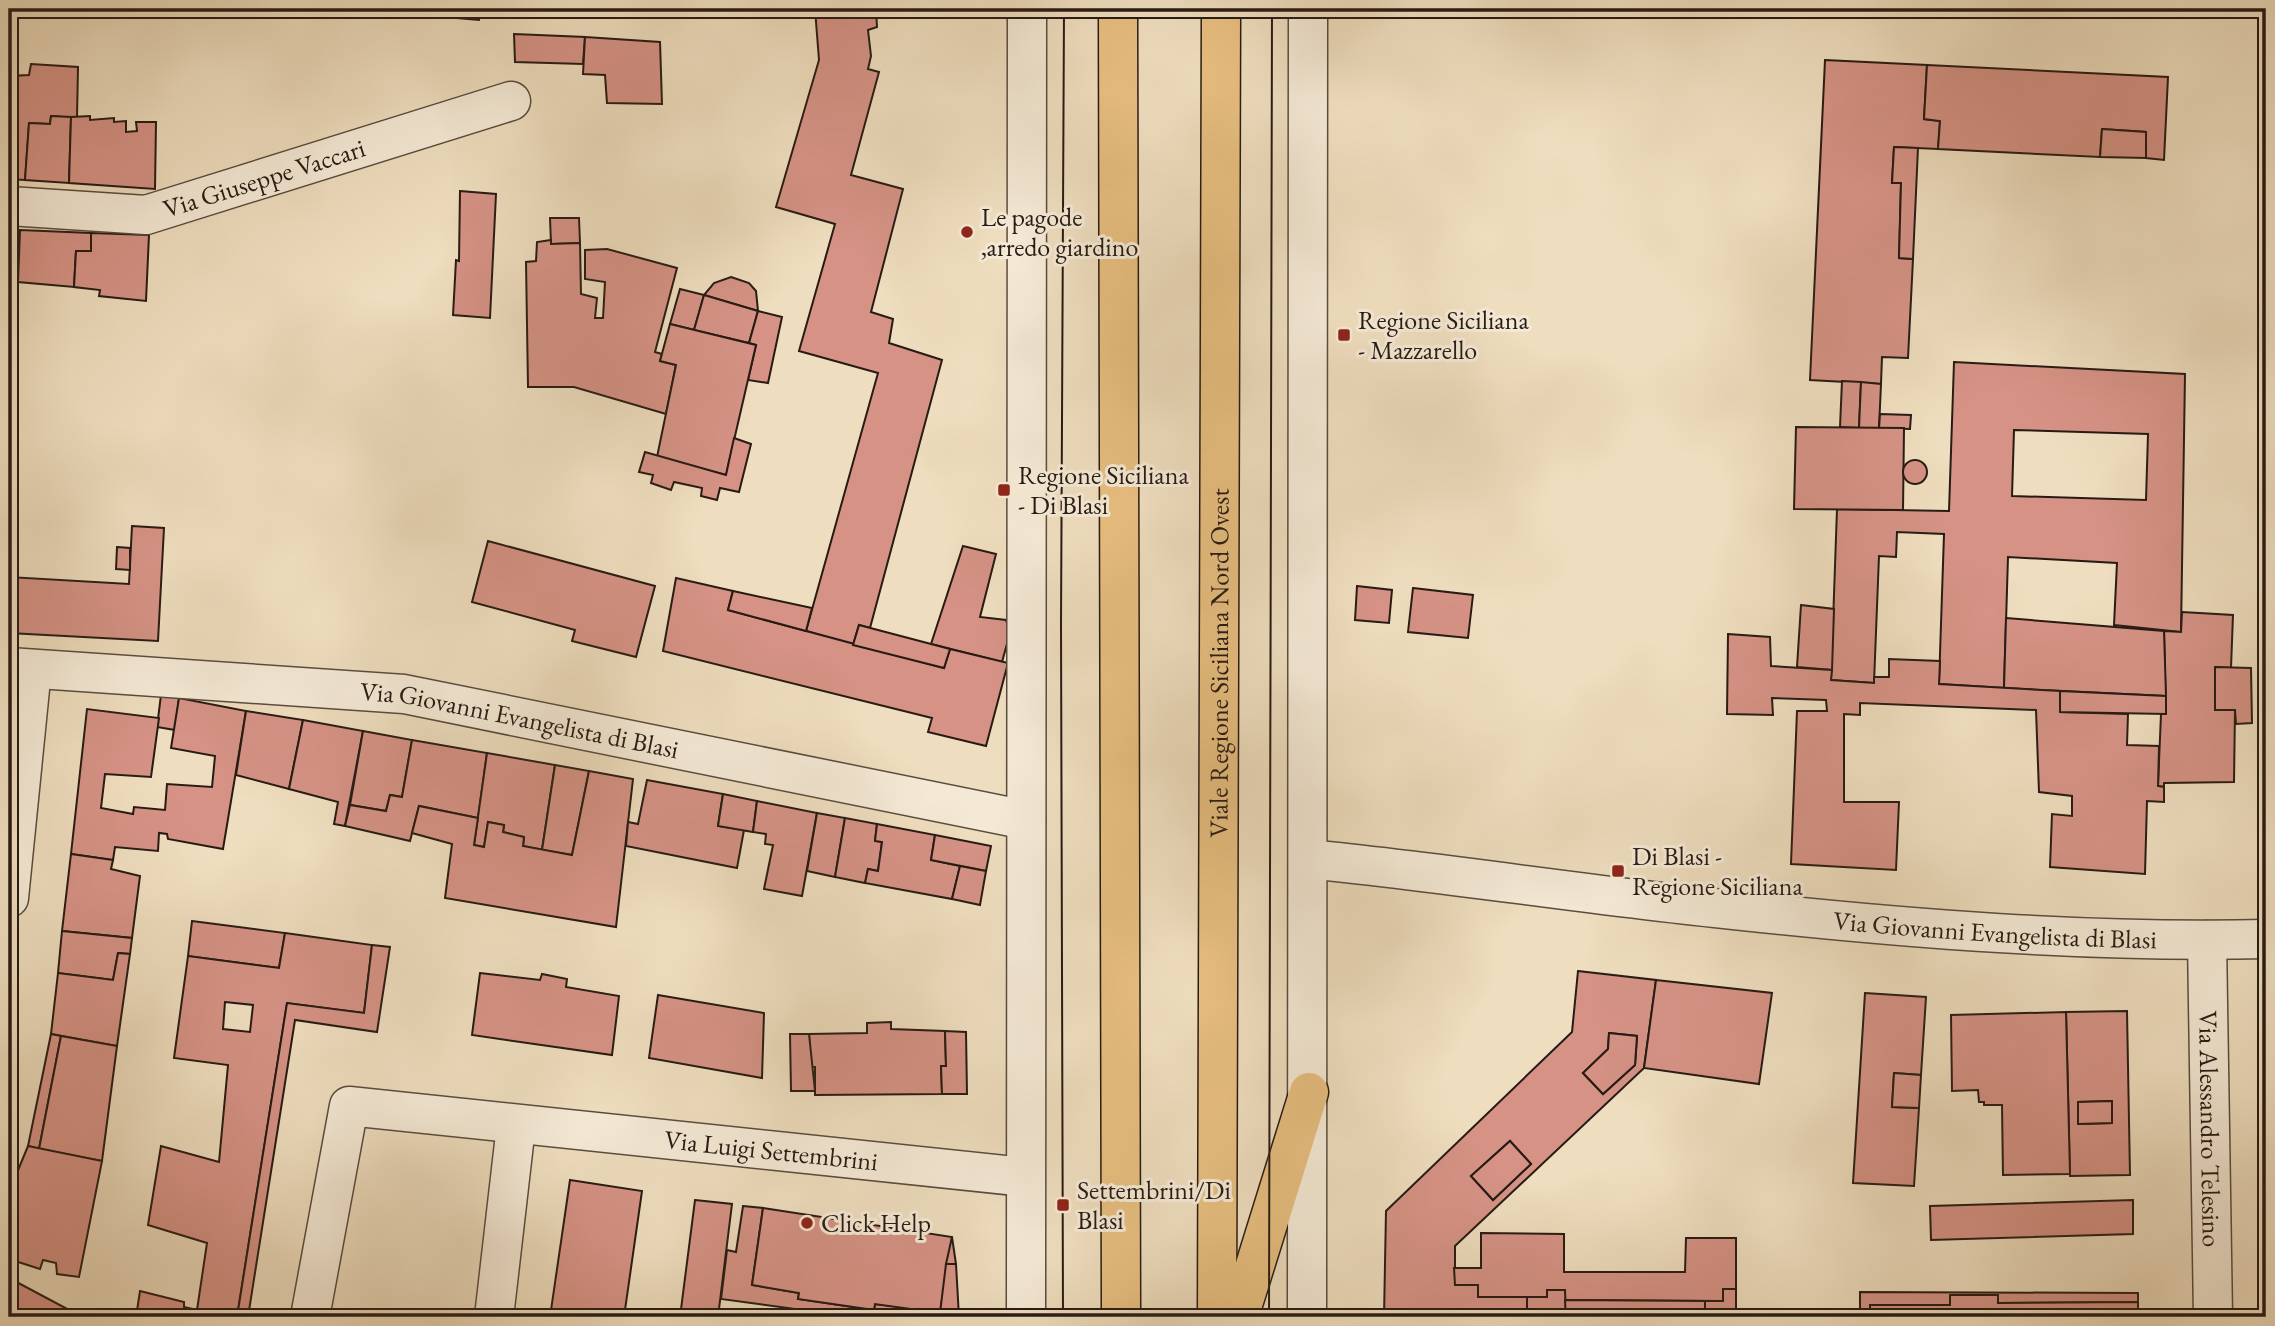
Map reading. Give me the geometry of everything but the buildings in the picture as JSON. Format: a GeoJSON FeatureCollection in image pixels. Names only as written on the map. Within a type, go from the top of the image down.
{"type":"FeatureCollection","features":[{"type":"Feature","properties":{"kind":"main road"},"geometry":{"type":"LineString","coordinates":[[1118,9],[1119,1313]]}},
{"type":"Feature","properties":{"kind":"main road","name":"Viale Regione Siciliana Nord Ovest"},"geometry":{"type":"LineString","coordinates":[[1217,1317],[1221,9]]}},
{"type":"Feature","properties":{"kind":"main road"},"geometry":{"type":"LineString","coordinates":[[1239,1317],[1309,1092]]}},
{"type":"Feature","properties":{"kind":"street"},"geometry":{"type":"LineString","coordinates":[[1026,1317],[1027,9]]}},
{"type":"Feature","properties":{"kind":"street"},"geometry":{"type":"LineString","coordinates":[[1307,1317],[1308,9]]}},
{"type":"Feature","properties":{"kind":"street","name":"Via Giuseppe Vaccari"},"geometry":{"type":"LineString","coordinates":[[9,206],[146,215],[512,101]]}},
{"type":"Feature","properties":{"kind":"street"},"geometry":{"type":"LineString","coordinates":[[9,898],[20,668]]}},
{"type":"Feature","properties":{"kind":"street","name":"Via Giovanni Evangelista di Blasi"},"geometry":{"type":"LineString","coordinates":[[20,668],[404,694],[1026,820]]}},
{"type":"Feature","properties":{"kind":"street","name":"Via Giovanni Evangelista di Blasi"},"geometry":{"type":"LineString","coordinates":[[1308,859],[1734,911],[1998,931],[2207,940],[2266,939]]}},
{"type":"Feature","properties":{"kind":"street","name":"Via Alessandro Telesino"},"geometry":{"type":"LineString","coordinates":[[2207,940],[2213,1317]]}},
{"type":"Feature","properties":{"kind":"street","name":"Via Luigi Settembrini"},"geometry":{"type":"LineString","coordinates":[[310,1317],[349,1107],[1026,1177]]}},
{"type":"Feature","properties":{"kind":"street"},"geometry":{"type":"LineString","coordinates":[[494,1317],[516,1126]]}},
{"type":"Feature","properties":{"kind":"tram line"},"geometry":{"type":"LineString","coordinates":[[1063,1317],[1061,624],[1064,9]]}},
{"type":"Feature","properties":{"kind":"tram line"},"geometry":{"type":"LineString","coordinates":[[1269,1317],[1272,9]]}},
{"type":"Feature","properties":{"kind":"place","name":"Le pagode ,arredo giardino"},"geometry":{"type":"Point","coordinates":[967,232]}},
{"type":"Feature","properties":{"kind":"place","name":"Regione Siciliana - Mazzarello"},"geometry":{"type":"Point","coordinates":[1344,335]}},
{"type":"Feature","properties":{"kind":"place","name":"Regione Siciliana - Di Blasi"},"geometry":{"type":"Point","coordinates":[1004,490]}},
{"type":"Feature","properties":{"kind":"place","name":"Di Blasi - Regione Siciliana"},"geometry":{"type":"Point","coordinates":[1618,871]}},
{"type":"Feature","properties":{"kind":"place","name":"Settembrini/Di Blasi"},"geometry":{"type":"Point","coordinates":[1063,1205]}},
{"type":"Feature","properties":{"kind":"place","name":"Click Help"},"geometry":{"type":"Point","coordinates":[807,1223]}}]}
